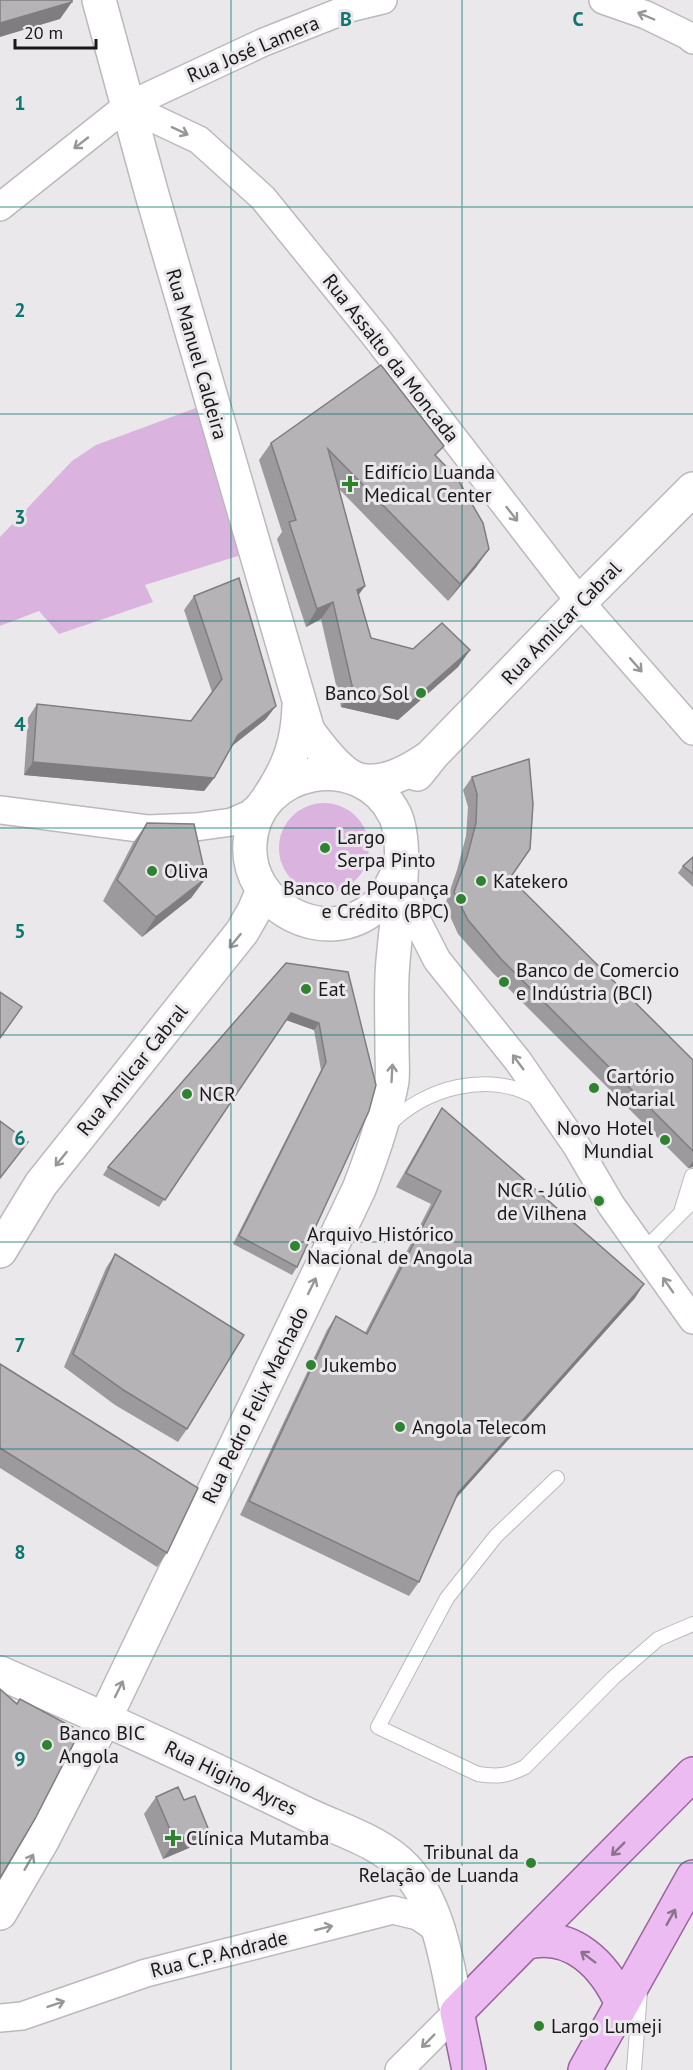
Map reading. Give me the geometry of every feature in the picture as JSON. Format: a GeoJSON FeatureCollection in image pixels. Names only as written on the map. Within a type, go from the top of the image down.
{"type":"FeatureCollection","features":[{"type":"Feature","properties":{"kind":"main road"},"geometry":{"type":"LineString","coordinates":[[469,2070],[454,1999],[525,1943],[693,1773]]}},
{"type":"Feature","properties":{"kind":"main road"},"geometry":{"type":"LineString","coordinates":[[585,2070],[691,1883]]}},
{"type":"Feature","properties":{"kind":"main road"},"geometry":{"type":"LineString","coordinates":[[525,1943],[535,1940],[556,1942],[576,1949],[594,1960],[608,1976],[622,2004]]}},
{"type":"Feature","properties":{"kind":"street","name":"Rua Manuel Caldeira"},"geometry":{"type":"LineString","coordinates":[[99,0],[127,106],[299,706],[308,731],[322,751],[337,766],[358,780]]}},
{"type":"Feature","properties":{"kind":"street","name":"Rua José Lamera"},"geometry":{"type":"LineString","coordinates":[[0,207],[127,106],[264,42],[350,8],[382,0]]}},
{"type":"Feature","properties":{"kind":"street"},"geometry":{"type":"LineString","coordinates":[[603,0],[691,33]]}},
{"type":"Feature","properties":{"kind":"street","name":"Rua Assalto da Moncada"},"geometry":{"type":"LineString","coordinates":[[127,106],[199,140],[263,198],[375,336],[580,602],[693,731]]}},
{"type":"Feature","properties":{"kind":"street","name":"Rua Amilcar Cabral"},"geometry":{"type":"LineString","coordinates":[[430,757],[693,489]]}},
{"type":"Feature","properties":{"kind":"street","name":"Rua Manuel Caldeira"},"geometry":{"type":"LineString","coordinates":[[268,798],[282,777],[291,755],[298,731],[299,706]]}},
{"type":"Feature","properties":{"kind":"street"},"geometry":{"type":"LineString","coordinates":[[358,780],[396,777],[430,757]]}},
{"type":"Feature","properties":{"kind":"street","name":"Rua Pedro Felix Machado"},"geometry":{"type":"LineString","coordinates":[[0,1913],[42,1841],[105,1718],[359,1189],[380,1135],[392,1077],[392,975],[404,808],[414,779],[430,757]]}},
{"type":"Feature","properties":{"kind":"street"},"geometry":{"type":"LineString","coordinates":[[0,810],[147,829],[231,822],[250,814],[287,783],[310,774],[335,773],[358,780],[379,794],[394,815],[406,893],[415,917],[437,960],[518,1061],[576,1145],[611,1205],[693,1320]]}},
{"type":"Feature","properties":{"kind":"street"},"geometry":{"type":"LineString","coordinates":[[257,879],[250,843],[257,817],[268,798]]}},
{"type":"Feature","properties":{"kind":"street"},"geometry":{"type":"LineString","coordinates":[[195,826],[220,835],[239,849],[257,879],[279,908],[300,920],[326,925],[351,920],[374,908],[391,889],[401,852]]}},
{"type":"Feature","properties":{"kind":"street","name":"Rua Amilcar Cabral"},"geometry":{"type":"LineString","coordinates":[[1,1247],[41,1184],[242,932],[254,911],[257,879]]}},
{"type":"Feature","properties":{"kind":"street","name":"Rua Higino Ayres"},"geometry":{"type":"LineString","coordinates":[[0,1673],[105,1718],[366,1841],[390,1855],[406,1869],[425,1897],[438,1930],[454,1999]]}},
{"type":"Feature","properties":{"kind":"street"},"geometry":{"type":"LineString","coordinates":[[660,1808],[693,1791]]}},
{"type":"Feature","properties":{"kind":"street","name":"Rua C.P. Andrade"},"geometry":{"type":"LineString","coordinates":[[0,2018],[22,2016],[146,1973],[393,1910],[418,1916],[438,1930]]}},
{"type":"Feature","properties":{"kind":"street"},"geometry":{"type":"LineString","coordinates":[[399,2070],[454,1999]]}},
{"type":"Feature","properties":{"kind":"lane"},"geometry":{"type":"LineString","coordinates":[[380,1135],[396,1118],[414,1105],[433,1095],[470,1085],[500,1084],[525,1090],[547,1103]]}},
{"type":"Feature","properties":{"kind":"lane"},"geometry":{"type":"LineString","coordinates":[[681,1214],[692,1176]]}},
{"type":"Feature","properties":{"kind":"lane"},"geometry":{"type":"LineString","coordinates":[[643,1251],[693,1201]]}},
{"type":"Feature","properties":{"kind":"lane"},"geometry":{"type":"LineString","coordinates":[[557,1478],[496,1536],[447,1598],[378,1727],[478,1774],[495,1776],[510,1774],[525,1767],[613,1678],[658,1639],[693,1624]]}},
{"type":"Feature","properties":{"kind":"lane"},"geometry":{"type":"LineString","coordinates":[[634,2070],[641,1983],[651,1952]]}},
{"type":"Feature","properties":{"kind":"lane"},"geometry":{"type":"LineString","coordinates":[[622,2004],[637,2054]]}},
{"type":"Feature","properties":{"kind":"shaded area"},"geometry":{"type":"Polygon","coordinates":[[[212,402],[254,551],[145,585],[153,602],[59,634],[39,611],[0,626],[0,537],[72,461],[96,445],[212,402]]]}},
{"type":"Feature","properties":{"kind":"shaded area"},"geometry":{"type":"Polygon","coordinates":[[[324,803],[341,807],[356,816],[365,831],[369,848],[365,865],[356,880],[341,889],[324,893],[307,889],[292,880],[283,865],[279,848],[283,831],[292,816],[307,807],[324,803]]]}},
{"type":"Feature","properties":{"kind":"building"},"geometry":{"type":"Polygon","coordinates":[[[0,0],[72,0],[72,2],[0,23],[0,0]]]}},
{"type":"Feature","properties":{"kind":"building"},"geometry":{"type":"Polygon","coordinates":[[[381,365],[444,446],[435,455],[457,478],[483,523],[489,549],[460,584],[328,449],[365,586],[357,590],[371,638],[413,649],[442,623],[470,650],[410,703],[353,690],[333,602],[317,609],[289,522],[296,520],[271,443],[381,365]]]}},
{"type":"Feature","properties":{"kind":"building"},"geometry":{"type":"Polygon","coordinates":[[[239,578],[276,706],[238,735],[214,778],[33,762],[37,704],[191,721],[222,679],[194,596],[239,578]]]}},
{"type":"Feature","properties":{"kind":"building"},"geometry":{"type":"Polygon","coordinates":[[[529,759],[533,804],[530,849],[510,878],[693,1060],[693,1151],[501,959],[468,920],[454,892],[476,823],[477,794],[472,777],[529,759]]]}},
{"type":"Feature","properties":{"kind":"building","name":"Oliva"},"geometry":{"type":"Polygon","coordinates":[[[147,823],[194,824],[206,878],[156,917],[117,880],[147,823]]]}},
{"type":"Feature","properties":{"kind":"building"},"geometry":{"type":"Polygon","coordinates":[[[693,857],[693,874],[683,866],[693,857]]]}},
{"type":"Feature","properties":{"kind":"building"},"geometry":{"type":"Polygon","coordinates":[[[286,963],[348,972],[376,1085],[369,1111],[297,1267],[239,1236],[326,1062],[319,1023],[291,1013],[165,1200],[108,1167],[286,963]]]}},
{"type":"Feature","properties":{"kind":"building"},"geometry":{"type":"Polygon","coordinates":[[[0,992],[22,1007],[0,1038],[0,992]]]}},
{"type":"Feature","properties":{"kind":"building","name":"Angola Telecom"},"geometry":{"type":"Polygon","coordinates":[[[442,1108],[644,1284],[458,1493],[419,1582],[249,1501],[336,1316],[367,1334],[441,1191],[406,1173],[442,1108]]]}},
{"type":"Feature","properties":{"kind":"building"},"geometry":{"type":"Polygon","coordinates":[[[0,1121],[28,1142],[0,1178],[0,1121]]]}},
{"type":"Feature","properties":{"kind":"building"},"geometry":{"type":"Polygon","coordinates":[[[115,1254],[244,1335],[187,1429],[125,1391],[73,1354],[115,1254]]]}},
{"type":"Feature","properties":{"kind":"building"},"geometry":{"type":"Polygon","coordinates":[[[0,1364],[198,1488],[167,1553],[0,1448],[0,1364]]]}},
{"type":"Feature","properties":{"kind":"building"},"geometry":{"type":"Polygon","coordinates":[[[0,1689],[17,1704],[20,1699],[80,1731],[35,1819],[0,1878],[0,1689]]]}},
{"type":"Feature","properties":{"kind":"building"},"geometry":{"type":"Polygon","coordinates":[[[178,1787],[184,1800],[195,1796],[208,1828],[175,1841],[156,1797],[178,1787]]]}},
{"type":"Feature","properties":{"kind":"place","name":"Edifício Luanda Medical Center"},"geometry":{"type":"Point","coordinates":[350,484]}},
{"type":"Feature","properties":{"kind":"place","name":"Banco Sol"},"geometry":{"type":"Point","coordinates":[421,693]}},
{"type":"Feature","properties":{"kind":"place","name":"Largo Serpa Pinto"},"geometry":{"type":"Point","coordinates":[325,848]}},
{"type":"Feature","properties":{"kind":"place","name":"Oliva"},"geometry":{"type":"Point","coordinates":[152,871]}},
{"type":"Feature","properties":{"kind":"place","name":"Katekero"},"geometry":{"type":"Point","coordinates":[481,881]}},
{"type":"Feature","properties":{"kind":"place","name":"Banco de Poupança e Crédito (BPC)"},"geometry":{"type":"Point","coordinates":[461,899]}},
{"type":"Feature","properties":{"kind":"place","name":"Banco de Comercio e Indústria (BCI)"},"geometry":{"type":"Point","coordinates":[504,982]}},
{"type":"Feature","properties":{"kind":"place","name":"Eat"},"geometry":{"type":"Point","coordinates":[306,989]}},
{"type":"Feature","properties":{"kind":"place","name":"Cartório Notarial"},"geometry":{"type":"Point","coordinates":[594,1088]}},
{"type":"Feature","properties":{"kind":"place","name":"NCR"},"geometry":{"type":"Point","coordinates":[187,1094]}},
{"type":"Feature","properties":{"kind":"place","name":"Novo Hotel Mundial"},"geometry":{"type":"Point","coordinates":[665,1140]}},
{"type":"Feature","properties":{"kind":"place","name":"NCR - Júlio de Vilhena"},"geometry":{"type":"Point","coordinates":[599,1201]}},
{"type":"Feature","properties":{"kind":"place","name":"Arquivo Histórico Nacional de Angola"},"geometry":{"type":"Point","coordinates":[295,1246]}},
{"type":"Feature","properties":{"kind":"place","name":"Jukembo"},"geometry":{"type":"Point","coordinates":[311,1365]}},
{"type":"Feature","properties":{"kind":"place","name":"Angola Telecom"},"geometry":{"type":"Point","coordinates":[400,1427]}},
{"type":"Feature","properties":{"kind":"place","name":"Banco BIC Angola"},"geometry":{"type":"Point","coordinates":[47,1745]}},
{"type":"Feature","properties":{"kind":"place","name":"Clínica Mutamba"},"geometry":{"type":"Point","coordinates":[173,1838]}},
{"type":"Feature","properties":{"kind":"place","name":"Tribunal da Relação de Luanda"},"geometry":{"type":"Point","coordinates":[531,1863]}},
{"type":"Feature","properties":{"kind":"place","name":"Largo Lumeji"},"geometry":{"type":"Point","coordinates":[539,2026]}}]}
